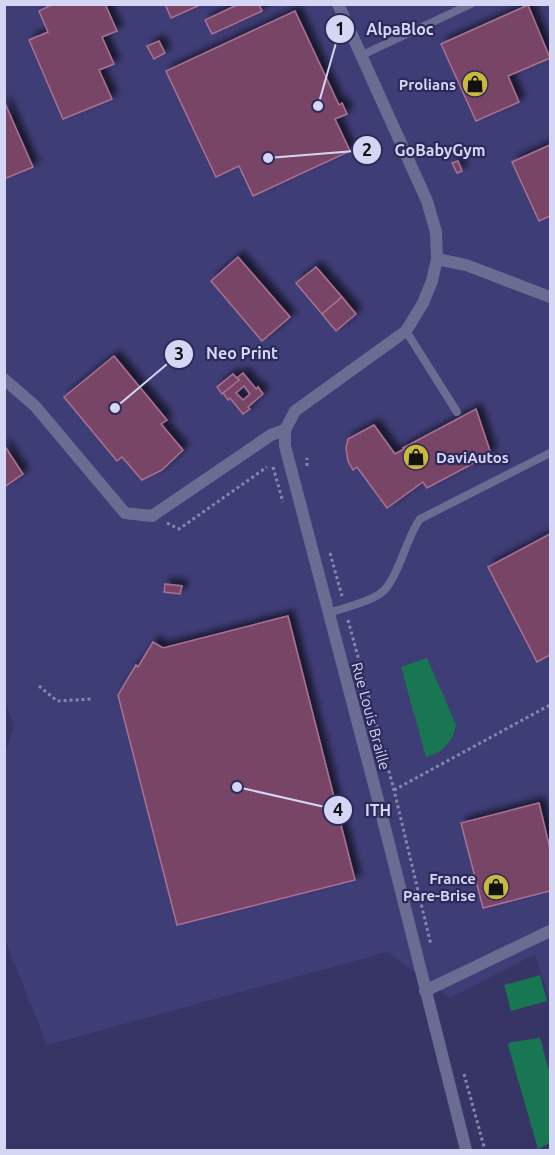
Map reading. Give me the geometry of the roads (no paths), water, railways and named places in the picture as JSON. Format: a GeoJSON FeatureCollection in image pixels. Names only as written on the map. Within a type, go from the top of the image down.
{"type":"FeatureCollection","features":[{"type":"Feature","properties":{"kind":"street"},"geometry":{"type":"LineString","coordinates":[[4,379],[35,406],[125,513],[152,516],[271,435],[285,430],[295,411],[405,331],[423,303],[432,281],[436,259],[436,232],[427,201],[338,4]]}},
{"type":"Feature","properties":{"kind":"street"},"geometry":{"type":"LineString","coordinates":[[436,259],[466,265],[550,296]]}},
{"type":"Feature","properties":{"kind":"street","name":"Rue Louis Braille"},"geometry":{"type":"LineString","coordinates":[[285,430],[287,461],[378,800],[466,1150]]}},
{"type":"Feature","properties":{"kind":"street"},"geometry":{"type":"LineString","coordinates":[[425,991],[550,931]]}},
{"type":"Feature","properties":{"kind":"lane"},"geometry":{"type":"LineString","coordinates":[[360,56],[471,4]]}},
{"type":"Feature","properties":{"kind":"lane"},"geometry":{"type":"LineString","coordinates":[[405,331],[457,412]]}},
{"type":"Feature","properties":{"kind":"lane"},"geometry":{"type":"LineString","coordinates":[[328,613],[380,594],[389,585],[413,528],[420,519],[550,453]]}},
{"type":"Feature","properties":{"kind":"place","name":"Prolians"},"geometry":{"type":"Point","coordinates":[475,84]}},
{"type":"Feature","properties":{"kind":"place","name":"AlpaBloc"},"geometry":{"type":"Point","coordinates":[318,106]}},
{"type":"Feature","properties":{"kind":"place","name":"GoBabyGym"},"geometry":{"type":"Point","coordinates":[268,158]}},
{"type":"Feature","properties":{"kind":"place","name":"Neo Print"},"geometry":{"type":"Point","coordinates":[115,408]}},
{"type":"Feature","properties":{"kind":"place","name":"DaviAutos"},"geometry":{"type":"Point","coordinates":[416,457]}},
{"type":"Feature","properties":{"kind":"place","name":"ITH"},"geometry":{"type":"Point","coordinates":[237,787]}},
{"type":"Feature","properties":{"kind":"place","name":"France Pare-Brise"},"geometry":{"type":"Point","coordinates":[496,887]}}]}
